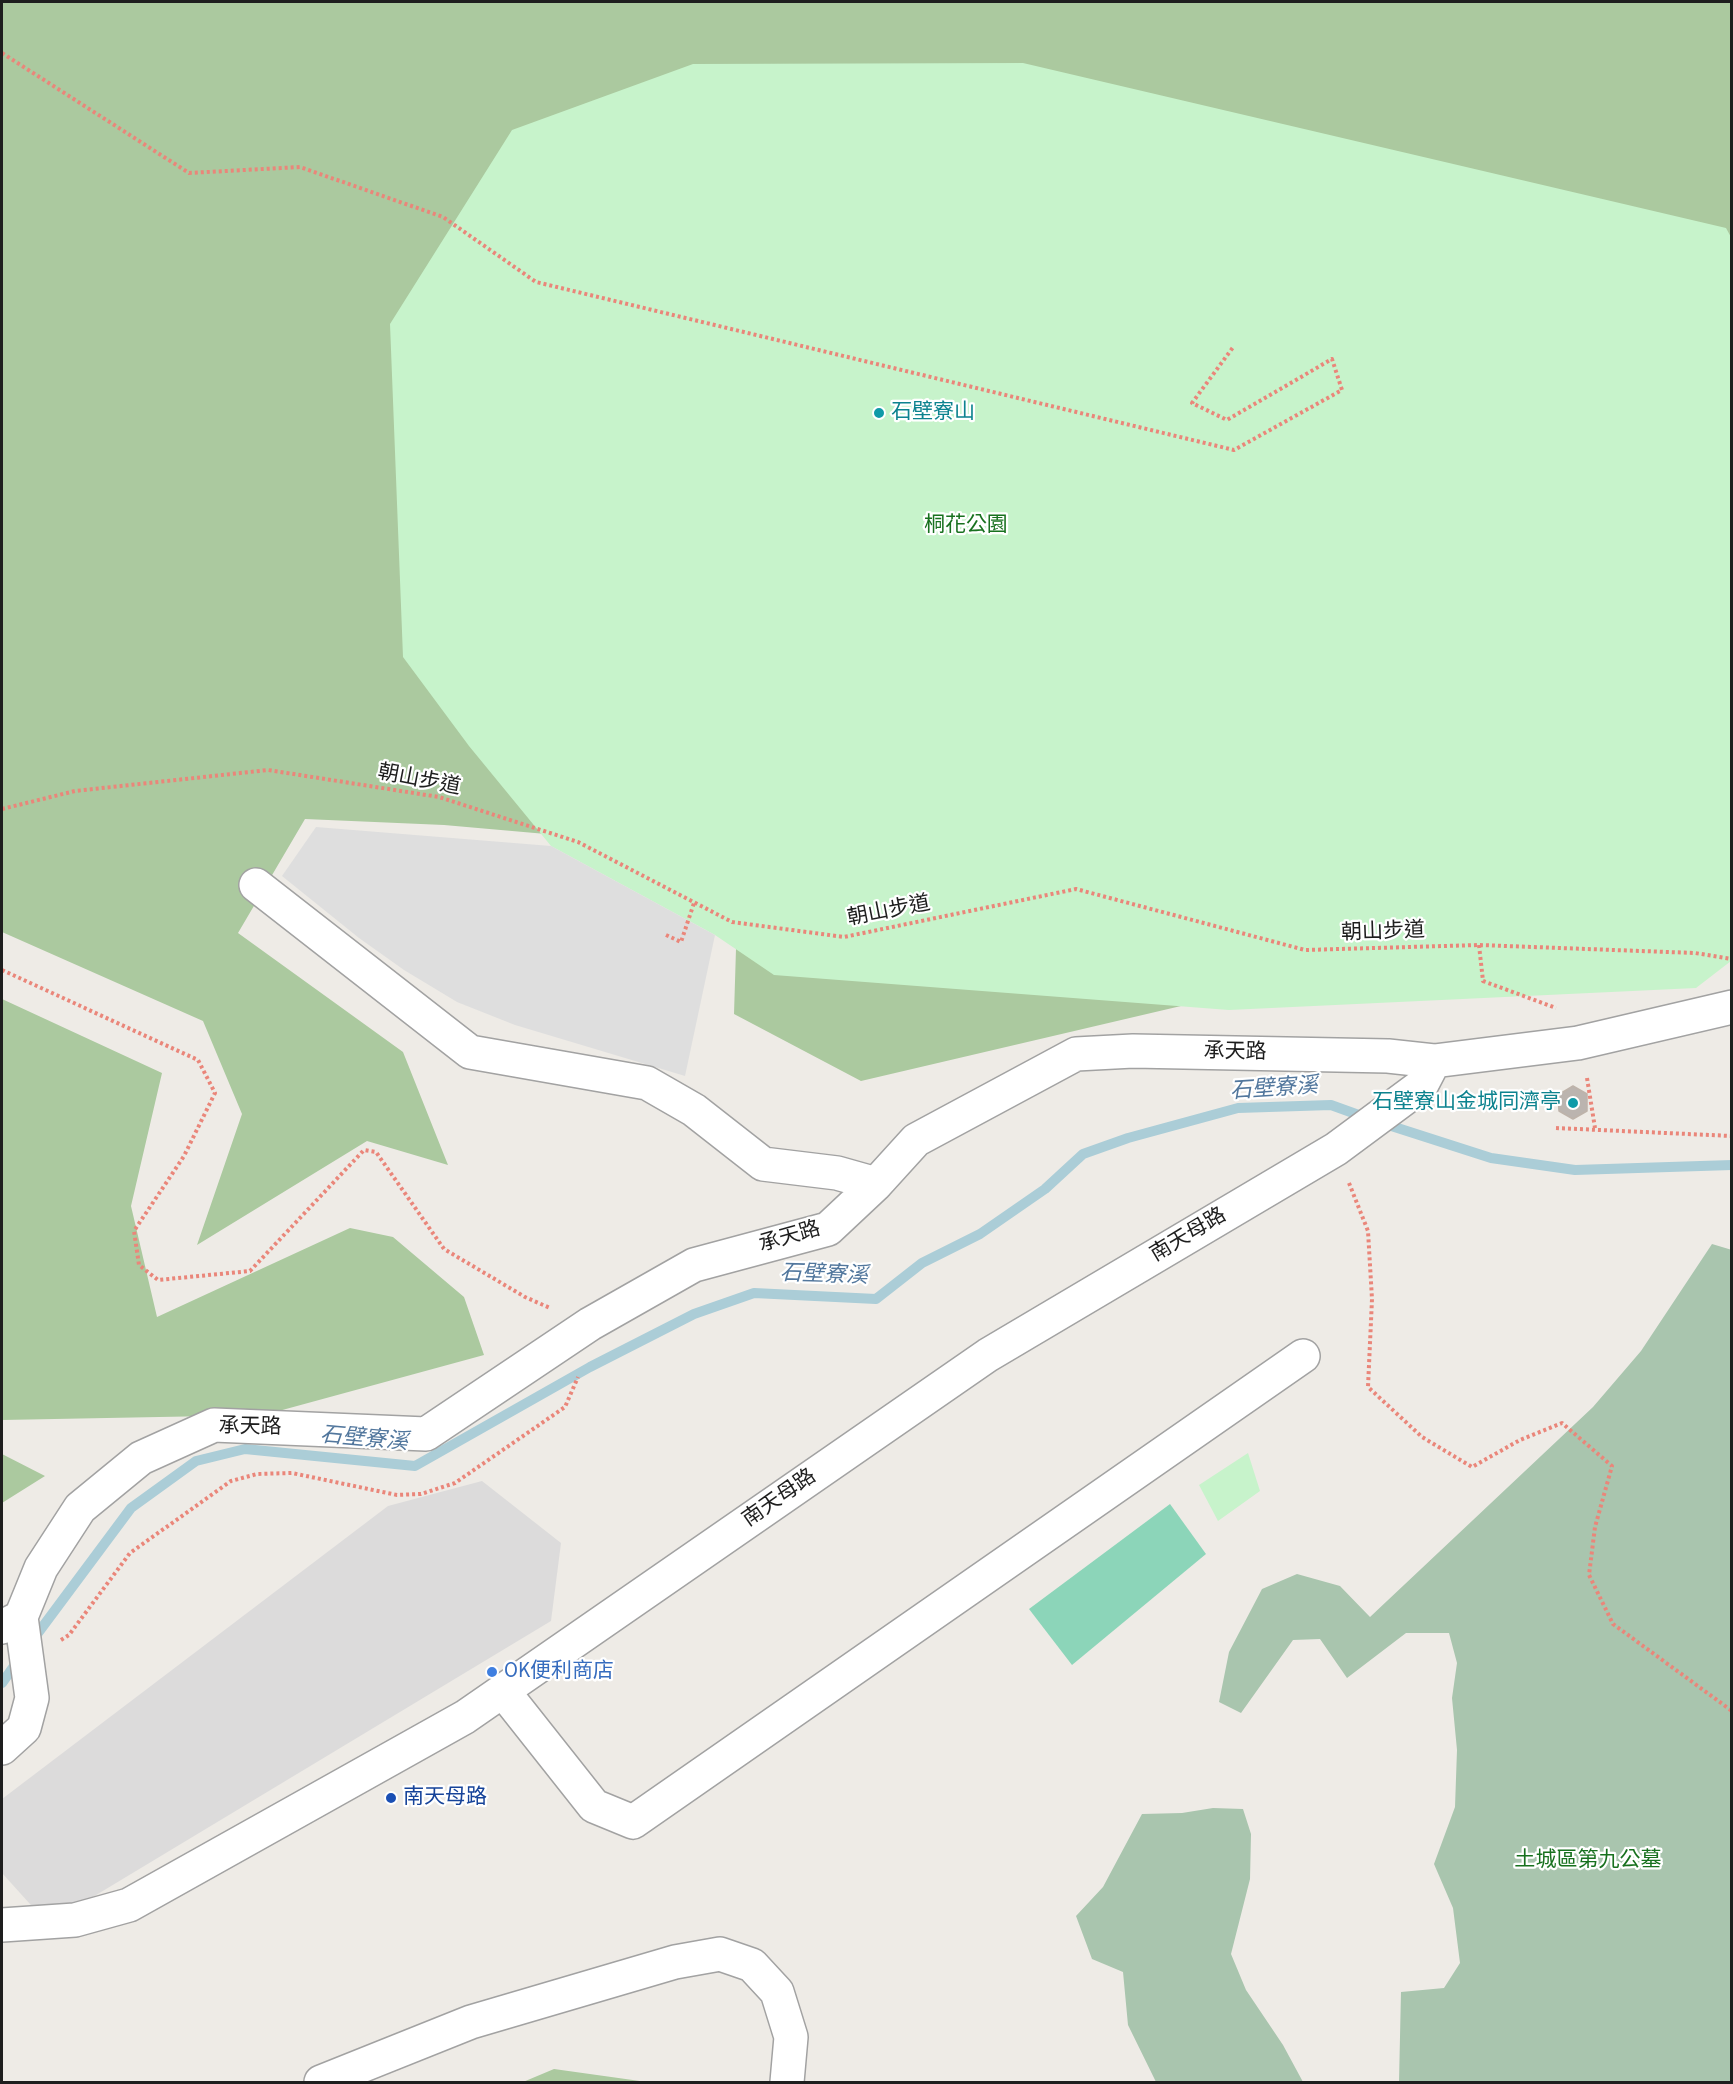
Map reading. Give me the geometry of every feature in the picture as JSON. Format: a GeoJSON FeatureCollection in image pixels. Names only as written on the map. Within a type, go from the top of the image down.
{"type":"FeatureCollection","features":[{"type":"Feature","properties":{"kind":"street"},"geometry":{"type":"LineString","coordinates":[[256,885],[470,1052],[647,1083],[694,1110],[763,1164],[837,1173],[876,1184]]}},
{"type":"Feature","properties":{"kind":"street","name":"承天路"},"geometry":{"type":"LineString","coordinates":[[11,1622],[41,1568],[80,1509],[141,1458],[214,1425],[426,1434],[590,1324],[694,1265],[828,1229],[876,1184],[916,1140],[1076,1054],[1133,1051],[1388,1056],[1427,1074],[1578,1043],[1731,1007]]}},
{"type":"Feature","properties":{"kind":"street","name":"南天母路"},"geometry":{"type":"LineString","coordinates":[[2,1925],[75,1920],[129,1905],[465,1717],[988,1355],[1336,1149],[1427,1074]]}},
{"type":"Feature","properties":{"kind":"street"},"geometry":{"type":"LineString","coordinates":[[503,1691],[594,1806],[633,1822],[1303,1356]]}},
{"type":"Feature","properties":{"kind":"street"},"geometry":{"type":"LineString","coordinates":[[2,1748],[24,1728],[33,1698],[27,1661],[11,1622]]}},
{"type":"Feature","properties":{"kind":"street"},"geometry":{"type":"LineString","coordinates":[[321,2082],[471,2022],[675,1962],[720,1954],[752,1965],[777,1992],[791,2037],[787,2082]]}},
{"type":"Feature","properties":{"kind":"path"},"geometry":{"type":"LineString","coordinates":[[2,53],[189,173],[300,167],[443,217],[536,282],[1234,450],[1342,390],[1332,359],[1227,420],[1192,403],[1234,346]]}},
{"type":"Feature","properties":{"kind":"path","name":"朝山步道"},"geometry":{"type":"LineString","coordinates":[[2,809],[75,791],[268,771],[439,797],[578,842],[732,922],[844,937],[1076,889],[1305,950],[1479,945],[1695,953],[1731,959]]}},
{"type":"Feature","properties":{"kind":"path"},"geometry":{"type":"LineString","coordinates":[[666,935],[681,942],[694,903]]}},
{"type":"Feature","properties":{"kind":"path"},"geometry":{"type":"LineString","coordinates":[[1479,945],[1483,981],[1560,1010]]}},
{"type":"Feature","properties":{"kind":"path"},"geometry":{"type":"LineString","coordinates":[[2,970],[198,1060],[214,1093],[184,1156],[134,1231],[139,1265],[158,1280],[250,1271],[364,1150],[376,1152],[444,1249],[525,1297],[590,1324]]}},
{"type":"Feature","properties":{"kind":"path"},"geometry":{"type":"LineString","coordinates":[[1587,1078],[1595,1128]]}},
{"type":"Feature","properties":{"kind":"path"},"geometry":{"type":"LineString","coordinates":[[1556,1128],[1731,1136]]}},
{"type":"Feature","properties":{"kind":"path"},"geometry":{"type":"LineString","coordinates":[[1336,1149],[1368,1231],[1372,1309],[1368,1388],[1422,1437],[1472,1467],[1520,1440],[1562,1423],[1612,1466],[1595,1527],[1589,1575],[1613,1624],[1731,1711]]}},
{"type":"Feature","properties":{"kind":"path"},"geometry":{"type":"LineString","coordinates":[[27,1661],[69,1635],[130,1552],[231,1481],[256,1474],[292,1473],[397,1495],[420,1494],[455,1483],[565,1407],[581,1369]]}},
{"type":"Feature","properties":{"kind":"shaded area"},"geometry":{"type":"Polygon","coordinates":[[[316,827],[551,846],[715,935],[685,1076],[515,1025],[457,1002],[404,970],[359,938],[282,876],[316,827]]]}},
{"type":"Feature","properties":{"kind":"shaded area"},"geometry":{"type":"Polygon","coordinates":[[[482,1481],[561,1543],[551,1621],[48,1924],[2,1873],[2,1799],[388,1506],[482,1481]]]}},
{"type":"Feature","properties":{"kind":"green space","name":"桐花公園"},"geometry":{"type":"Polygon","coordinates":[[[2,2],[1731,2],[1731,926],[1326,972],[861,1081],[734,1014],[739,851],[444,825],[305,819],[238,933],[403,1052],[448,1165],[367,1141],[197,1245],[242,1114],[203,1021],[2,932],[2,2]]]}},
{"type":"Feature","properties":{"kind":"green space","name":"桐花公園"},"geometry":{"type":"Polygon","coordinates":[[[1023,63],[1726,228],[1732,239],[1731,961],[1696,988],[1229,1010],[774,975],[715,935],[551,846],[469,746],[403,657],[390,324],[512,130],[693,64],[1023,63]]]}},
{"type":"Feature","properties":{"kind":"green space"},"geometry":{"type":"Polygon","coordinates":[[[2,999],[162,1073],[131,1206],[157,1317],[350,1228],[393,1237],[464,1297],[484,1355],[264,1415],[2,1420],[2,999]]]}},
{"type":"Feature","properties":{"kind":"green space","name":"土城區第九公墓"},"geometry":{"type":"Polygon","coordinates":[[[1712,1244],[1732,1250],[1731,2082],[1399,2082],[1401,1992],[1444,1988],[1460,1963],[1453,1908],[1434,1864],[1455,1807],[1457,1750],[1452,1698],[1457,1663],[1449,1633],[1406,1633],[1347,1678],[1320,1639],[1293,1640],[1241,1713],[1219,1702],[1229,1652],[1262,1589],[1297,1574],[1340,1586],[1370,1617],[1593,1407],[1641,1351],[1712,1244]]]}},
{"type":"Feature","properties":{"kind":"green space"},"geometry":{"type":"Polygon","coordinates":[[[1248,1453],[1260,1491],[1218,1521],[1199,1485],[1248,1453]]]}},
{"type":"Feature","properties":{"kind":"green space"},"geometry":{"type":"Polygon","coordinates":[[[2,1454],[45,1476],[2,1503],[2,1454]]]}},
{"type":"Feature","properties":{"kind":"green space"},"geometry":{"type":"Polygon","coordinates":[[[1170,1504],[1206,1554],[1072,1665],[1029,1609],[1170,1504]]]}},
{"type":"Feature","properties":{"kind":"green space"},"geometry":{"type":"Polygon","coordinates":[[[1213,1808],[1243,1809],[1251,1834],[1250,1879],[1231,1954],[1246,1990],[1283,2045],[1303,2082],[1156,2082],[1128,2025],[1123,1972],[1092,1959],[1076,1916],[1103,1887],[1142,1814],[1182,1813],[1213,1808]]]}},
{"type":"Feature","properties":{"kind":"green space"},"geometry":{"type":"Polygon","coordinates":[[[554,2069],[647,2082],[523,2082],[554,2069]]]}},
{"type":"Feature","properties":{"kind":"building","name":"石壁寮山金城同濟亭"},"geometry":{"type":"Polygon","coordinates":[[[1573,1086],[1587,1094],[1587,1111],[1573,1119],[1559,1111],[1558,1095],[1573,1086]]]}},
{"type":"Feature","properties":{"kind":"waterway","name":"石壁寮溪"},"geometry":{"type":"LineString","coordinates":[[32,1641],[131,1508],[196,1461],[245,1449],[415,1466],[590,1367],[694,1314],[754,1293],[876,1299],[922,1263],[980,1234],[1045,1189],[1083,1154],[1128,1138],[1238,1108],[1331,1105],[1367,1118]]}},
{"type":"Feature","properties":{"kind":"waterway","name":"石壁寮溪"},"geometry":{"type":"LineString","coordinates":[[1382,1123],[1491,1158],[1575,1170],[1732,1165]]}},
{"type":"Feature","properties":{"kind":"waterway","name":"石壁寮溪"},"geometry":{"type":"LineString","coordinates":[[2,1683],[19,1659]]}},
{"type":"Feature","properties":{"kind":"place","name":"石壁寮山"},"geometry":{"type":"Point","coordinates":[879,413]}},
{"type":"Feature","properties":{"kind":"place","name":"石壁寮山金城同濟亭"},"geometry":{"type":"Point","coordinates":[1573,1103]}},
{"type":"Feature","properties":{"kind":"place","name":"OK便利商店"},"geometry":{"type":"Point","coordinates":[492,1672]}},
{"type":"Feature","properties":{"kind":"place","name":"南天母路"},"geometry":{"type":"Point","coordinates":[391,1798]}}]}
